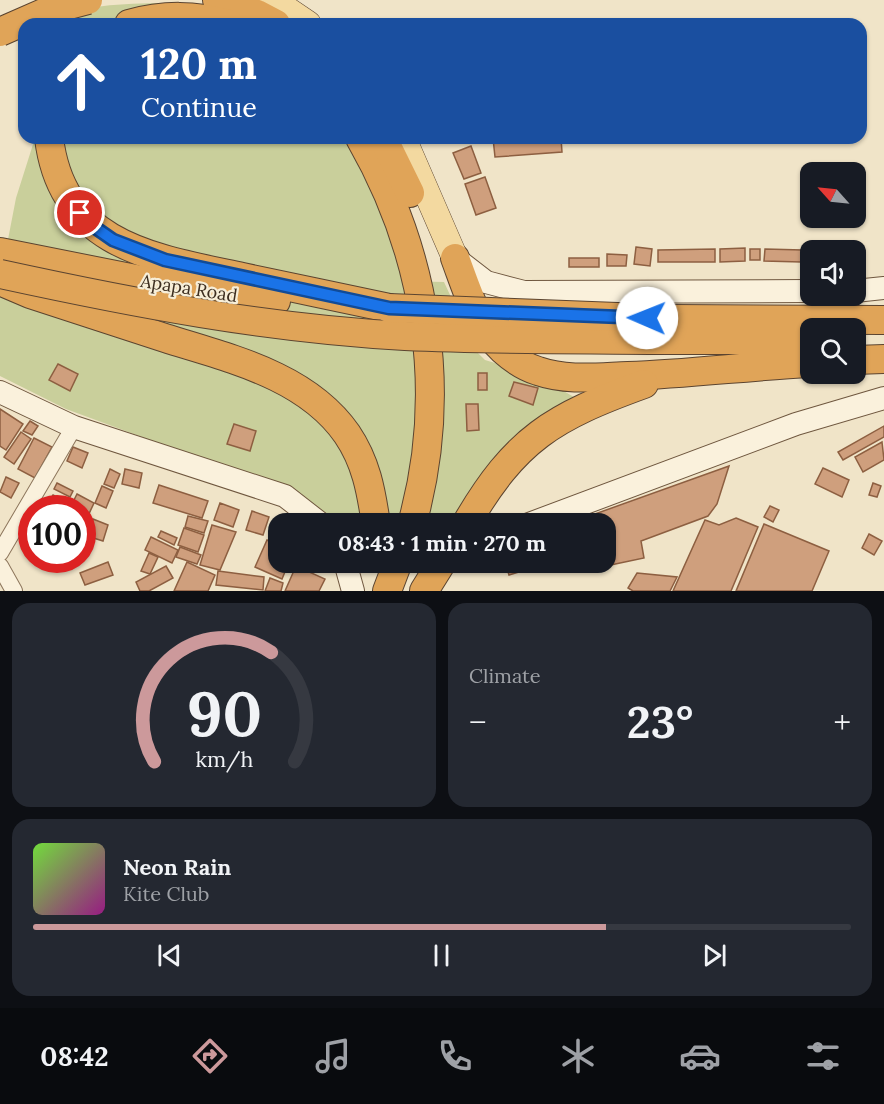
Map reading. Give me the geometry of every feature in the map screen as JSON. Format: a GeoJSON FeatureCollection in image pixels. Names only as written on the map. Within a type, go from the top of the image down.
{"type":"FeatureCollection","features":[{"type":"Feature","properties":{"kind":"highway"},"geometry":{"type":"LineString","coordinates":[[44,0],[45,18]]}},
{"type":"Feature","properties":{"kind":"highway"},"geometry":{"type":"LineString","coordinates":[[32,18],[50,10],[88,0]]}},
{"type":"Feature","properties":{"kind":"highway"},"geometry":{"type":"LineString","coordinates":[[217,0],[265,18]]}},
{"type":"Feature","properties":{"kind":"highway"},"geometry":{"type":"LineString","coordinates":[[154,18],[166,15],[203,18]]}},
{"type":"Feature","properties":{"kind":"highway"},"geometry":{"type":"LineString","coordinates":[[0,32],[18,24]]}},
{"type":"Feature","properties":{"kind":"highway"},"geometry":{"type":"LineString","coordinates":[[50,144],[58,181],[71,202],[90,224],[113,240],[165,260],[389,308]]}},
{"type":"Feature","properties":{"kind":"highway"},"geometry":{"type":"LineString","coordinates":[[363,144],[381,175],[400,220],[417,274],[425,320],[430,420],[424,469],[414,513]]}},
{"type":"Feature","properties":{"kind":"highway"},"geometry":{"type":"LineString","coordinates":[[400,152],[433,262],[444,322],[448,380],[446,428],[431,513]]}},
{"type":"Feature","properties":{"kind":"highway","name":"Apapa Road"},"geometry":{"type":"LineString","coordinates":[[0,252],[191,291],[287,302],[556,316],[884,320]]}},
{"type":"Feature","properties":{"kind":"highway"},"geometry":{"type":"LineString","coordinates":[[455,258],[471,302],[486,330],[501,348],[518,362],[537,371],[578,378],[671,375],[800,364]]}},
{"type":"Feature","properties":{"kind":"highway","name":"Apapa Road"},"geometry":{"type":"LineString","coordinates":[[0,274],[171,309],[285,325],[404,336],[800,340]]}},
{"type":"Feature","properties":{"kind":"highway"},"geometry":{"type":"LineString","coordinates":[[0,281],[30,294],[250,365],[280,378],[328,412],[346,432],[368,474],[373,513]]}},
{"type":"Feature","properties":{"kind":"highway"},"geometry":{"type":"LineString","coordinates":[[866,341],[884,342]]}},
{"type":"Feature","properties":{"kind":"highway"},"geometry":{"type":"LineString","coordinates":[[866,360],[884,359]]}},
{"type":"Feature","properties":{"kind":"highway"},"geometry":{"type":"LineString","coordinates":[[473,513],[504,467],[526,443],[554,422],[588,404],[671,375]]}},
{"type":"Feature","properties":{"kind":"highway"},"geometry":{"type":"LineString","coordinates":[[375,591],[376,573]]}},
{"type":"Feature","properties":{"kind":"highway"},"geometry":{"type":"LineString","coordinates":[[387,591],[394,573]]}},
{"type":"Feature","properties":{"kind":"highway"},"geometry":{"type":"LineString","coordinates":[[405,591],[411,573]]}},
{"type":"Feature","properties":{"kind":"highway"},"geometry":{"type":"LineString","coordinates":[[424,591],[435,573]]}},
{"type":"Feature","properties":{"kind":"main road"},"geometry":{"type":"LineString","coordinates":[[262,0],[285,9],[299,18]]}},
{"type":"Feature","properties":{"kind":"main road"},"geometry":{"type":"LineString","coordinates":[[400,152],[455,258]]}},
{"type":"Feature","properties":{"kind":"street"},"geometry":{"type":"LineString","coordinates":[[455,258],[486,282],[524,292],[800,291]]}},
{"type":"Feature","properties":{"kind":"street"},"geometry":{"type":"LineString","coordinates":[[866,290],[884,288]]}},
{"type":"Feature","properties":{"kind":"street"},"geometry":{"type":"LineString","coordinates":[[0,392],[74,427],[285,496],[307,513]]}},
{"type":"Feature","properties":{"kind":"street"},"geometry":{"type":"LineString","coordinates":[[558,513],[796,424],[884,398]]}},
{"type":"Feature","properties":{"kind":"street"},"geometry":{"type":"LineString","coordinates":[[0,553],[74,427]]}},
{"type":"Feature","properties":{"kind":"street"},"geometry":{"type":"LineString","coordinates":[[0,566],[14,591]]}},
{"type":"Feature","properties":{"kind":"street"},"geometry":{"type":"LineString","coordinates":[[348,573],[353,591]]}},
{"type":"Feature","properties":{"kind":"street"},"geometry":{"type":"LineString","coordinates":[[430,591],[446,573]]}},
{"type":"Feature","properties":{"kind":"green space"},"geometry":{"type":"Polygon","coordinates":[[[157,3],[199,11],[209,18],[49,18],[94,7],[157,3]]]}},
{"type":"Feature","properties":{"kind":"green space"},"geometry":{"type":"Polygon","coordinates":[[[33,144],[352,144],[394,244],[402,281],[444,282],[476,351],[485,360],[538,376],[579,400],[467,513],[324,513],[150,440],[66,409],[0,376],[0,281],[16,198],[33,144]]]}},
{"type":"Feature","properties":{"kind":"building"},"geometry":{"type":"Polygon","coordinates":[[[494,144],[561,144],[562,152],[495,157],[494,144]]]}},
{"type":"Feature","properties":{"kind":"building"},"geometry":{"type":"Polygon","coordinates":[[[471,146],[481,173],[464,179],[453,153],[471,146]]]}},
{"type":"Feature","properties":{"kind":"building"},"geometry":{"type":"Polygon","coordinates":[[[485,177],[496,208],[476,215],[465,184],[485,177]]]}},
{"type":"Feature","properties":{"kind":"building"},"geometry":{"type":"Polygon","coordinates":[[[636,247],[652,249],[650,266],[634,264],[636,247]]]}},
{"type":"Feature","properties":{"kind":"building"},"geometry":{"type":"Polygon","coordinates":[[[745,248],[745,261],[720,262],[720,249],[745,248]]]}},
{"type":"Feature","properties":{"kind":"building"},"geometry":{"type":"Polygon","coordinates":[[[715,249],[715,262],[658,262],[658,250],[715,249]]]}},
{"type":"Feature","properties":{"kind":"building"},"geometry":{"type":"Polygon","coordinates":[[[750,249],[760,249],[760,260],[750,260],[750,249]]]}},
{"type":"Feature","properties":{"kind":"building"},"geometry":{"type":"Polygon","coordinates":[[[765,249],[800,250],[800,262],[764,261],[765,249]]]}},
{"type":"Feature","properties":{"kind":"building"},"geometry":{"type":"Polygon","coordinates":[[[607,254],[627,255],[626,266],[607,266],[607,254]]]}},
{"type":"Feature","properties":{"kind":"building"},"geometry":{"type":"Polygon","coordinates":[[[569,258],[599,258],[599,267],[569,267],[569,258]]]}},
{"type":"Feature","properties":{"kind":"building"},"geometry":{"type":"Polygon","coordinates":[[[58,364],[78,374],[70,391],[49,380],[58,364]]]}},
{"type":"Feature","properties":{"kind":"building"},"geometry":{"type":"Polygon","coordinates":[[[478,373],[487,373],[487,390],[478,390],[478,373]]]}},
{"type":"Feature","properties":{"kind":"building"},"geometry":{"type":"Polygon","coordinates":[[[514,382],[538,388],[533,405],[509,396],[514,382]]]}},
{"type":"Feature","properties":{"kind":"building"},"geometry":{"type":"Polygon","coordinates":[[[466,404],[478,404],[479,430],[467,431],[466,404]]]}},
{"type":"Feature","properties":{"kind":"building"},"geometry":{"type":"Polygon","coordinates":[[[0,409],[23,424],[6,450],[0,446],[0,409]]]}},
{"type":"Feature","properties":{"kind":"building"},"geometry":{"type":"Polygon","coordinates":[[[30,421],[38,426],[32,435],[23,431],[30,421]]]}},
{"type":"Feature","properties":{"kind":"building"},"geometry":{"type":"Polygon","coordinates":[[[234,424],[256,431],[250,451],[227,444],[234,424]]]}},
{"type":"Feature","properties":{"kind":"building"},"geometry":{"type":"Polygon","coordinates":[[[884,426],[884,437],[843,460],[838,452],[884,426]]]}},
{"type":"Feature","properties":{"kind":"building"},"geometry":{"type":"Polygon","coordinates":[[[21,432],[31,439],[14,464],[4,457],[21,432]]]}},
{"type":"Feature","properties":{"kind":"building"},"geometry":{"type":"Polygon","coordinates":[[[34,438],[52,447],[35,478],[18,469],[34,438]]]}},
{"type":"Feature","properties":{"kind":"building"},"geometry":{"type":"Polygon","coordinates":[[[882,442],[884,460],[863,472],[855,457],[882,442]]]}},
{"type":"Feature","properties":{"kind":"building"},"geometry":{"type":"Polygon","coordinates":[[[73,447],[88,453],[82,468],[67,461],[73,447]]]}},
{"type":"Feature","properties":{"kind":"building"},"geometry":{"type":"Polygon","coordinates":[[[729,466],[717,504],[708,516],[641,541],[644,558],[616,564],[616,513],[598,513],[729,466]]]}},
{"type":"Feature","properties":{"kind":"building"},"geometry":{"type":"Polygon","coordinates":[[[823,468],[849,480],[842,497],[815,484],[823,468]]]}},
{"type":"Feature","properties":{"kind":"building"},"geometry":{"type":"Polygon","coordinates":[[[110,469],[120,474],[114,488],[104,484],[110,469]]]}},
{"type":"Feature","properties":{"kind":"building"},"geometry":{"type":"Polygon","coordinates":[[[125,469],[142,473],[139,488],[122,484],[125,469]]]}},
{"type":"Feature","properties":{"kind":"building"},"geometry":{"type":"Polygon","coordinates":[[[6,477],[19,483],[11,498],[0,492],[6,477]]]}},
{"type":"Feature","properties":{"kind":"building"},"geometry":{"type":"Polygon","coordinates":[[[57,483],[73,491],[71,495],[66,495],[54,489],[57,483]]]}},
{"type":"Feature","properties":{"kind":"building"},"geometry":{"type":"Polygon","coordinates":[[[873,483],[881,486],[877,497],[869,495],[873,483]]]}},
{"type":"Feature","properties":{"kind":"building"},"geometry":{"type":"Polygon","coordinates":[[[159,485],[208,501],[202,518],[153,503],[159,485]]]}},
{"type":"Feature","properties":{"kind":"building"},"geometry":{"type":"Polygon","coordinates":[[[102,486],[113,491],[106,508],[96,503],[102,486]]]}},
{"type":"Feature","properties":{"kind":"building"},"geometry":{"type":"Polygon","coordinates":[[[220,503],[239,510],[233,527],[214,520],[220,503]]]}},
{"type":"Feature","properties":{"kind":"building"},"geometry":{"type":"Polygon","coordinates":[[[770,506],[779,510],[773,522],[764,517],[770,506]]]}},
{"type":"Feature","properties":{"kind":"building"},"geometry":{"type":"Polygon","coordinates":[[[252,511],[268,517],[263,535],[246,530],[252,511]]]}},
{"type":"Feature","properties":{"kind":"building"},"geometry":{"type":"Polygon","coordinates":[[[188,516],[208,521],[204,533],[185,527],[188,516]]]}},
{"type":"Feature","properties":{"kind":"building"},"geometry":{"type":"Polygon","coordinates":[[[736,518],[758,527],[731,591],[673,591],[705,520],[719,525],[736,518]]]}},
{"type":"Feature","properties":{"kind":"building"},"geometry":{"type":"Polygon","coordinates":[[[96,520],[108,525],[103,541],[96,539],[96,520]]]}},
{"type":"Feature","properties":{"kind":"building"},"geometry":{"type":"Polygon","coordinates":[[[764,524],[829,551],[812,591],[736,591],[764,524]]]}},
{"type":"Feature","properties":{"kind":"building"},"geometry":{"type":"Polygon","coordinates":[[[212,525],[236,532],[220,570],[200,565],[212,525]]]}},
{"type":"Feature","properties":{"kind":"building"},"geometry":{"type":"Polygon","coordinates":[[[184,528],[204,535],[198,552],[178,545],[184,528]]]}},
{"type":"Feature","properties":{"kind":"building"},"geometry":{"type":"Polygon","coordinates":[[[161,531],[177,538],[174,545],[158,537],[161,531]]]}},
{"type":"Feature","properties":{"kind":"building"},"geometry":{"type":"Polygon","coordinates":[[[869,534],[882,541],[874,555],[862,548],[869,534]]]}},
{"type":"Feature","properties":{"kind":"building"},"geometry":{"type":"Polygon","coordinates":[[[151,537],[178,550],[172,563],[145,550],[151,537]]]}},
{"type":"Feature","properties":{"kind":"building"},"geometry":{"type":"Polygon","coordinates":[[[267,540],[268,540],[268,573],[255,567],[267,540]]]}},
{"type":"Feature","properties":{"kind":"building"},"geometry":{"type":"Polygon","coordinates":[[[180,547],[201,555],[197,564],[176,557],[180,547]]]}},
{"type":"Feature","properties":{"kind":"building"},"geometry":{"type":"Polygon","coordinates":[[[149,553],[158,557],[150,574],[141,571],[149,553]]]}},
{"type":"Feature","properties":{"kind":"building"},"geometry":{"type":"Polygon","coordinates":[[[108,562],[113,575],[85,585],[80,573],[96,573],[96,567],[108,562]]]}},
{"type":"Feature","properties":{"kind":"building"},"geometry":{"type":"Polygon","coordinates":[[[187,562],[215,575],[208,591],[174,591],[187,562]]]}},
{"type":"Feature","properties":{"kind":"building"},"geometry":{"type":"Polygon","coordinates":[[[166,566],[173,578],[149,591],[140,591],[136,582],[166,566]]]}},
{"type":"Feature","properties":{"kind":"building"},"geometry":{"type":"Polygon","coordinates":[[[218,571],[264,577],[263,590],[216,585],[218,571]]]}},
{"type":"Feature","properties":{"kind":"building"},"geometry":{"type":"Polygon","coordinates":[[[268,573],[284,573],[282,579],[268,573]]]}},
{"type":"Feature","properties":{"kind":"building"},"geometry":{"type":"Polygon","coordinates":[[[293,573],[312,573],[325,579],[319,591],[285,591],[293,573]]]}},
{"type":"Feature","properties":{"kind":"building"},"geometry":{"type":"Polygon","coordinates":[[[637,573],[677,577],[670,591],[633,591],[628,588],[637,573]]]}},
{"type":"Feature","properties":{"kind":"building"},"geometry":{"type":"Polygon","coordinates":[[[270,578],[283,583],[281,591],[265,591],[270,578]]]}},
{"type":"Feature","properties":{"kind":"route"},"geometry":{"type":"LineString","coordinates":[[80,213],[90,224],[113,240],[136,251],[165,260],[389,308],[647,318]]}}]}
